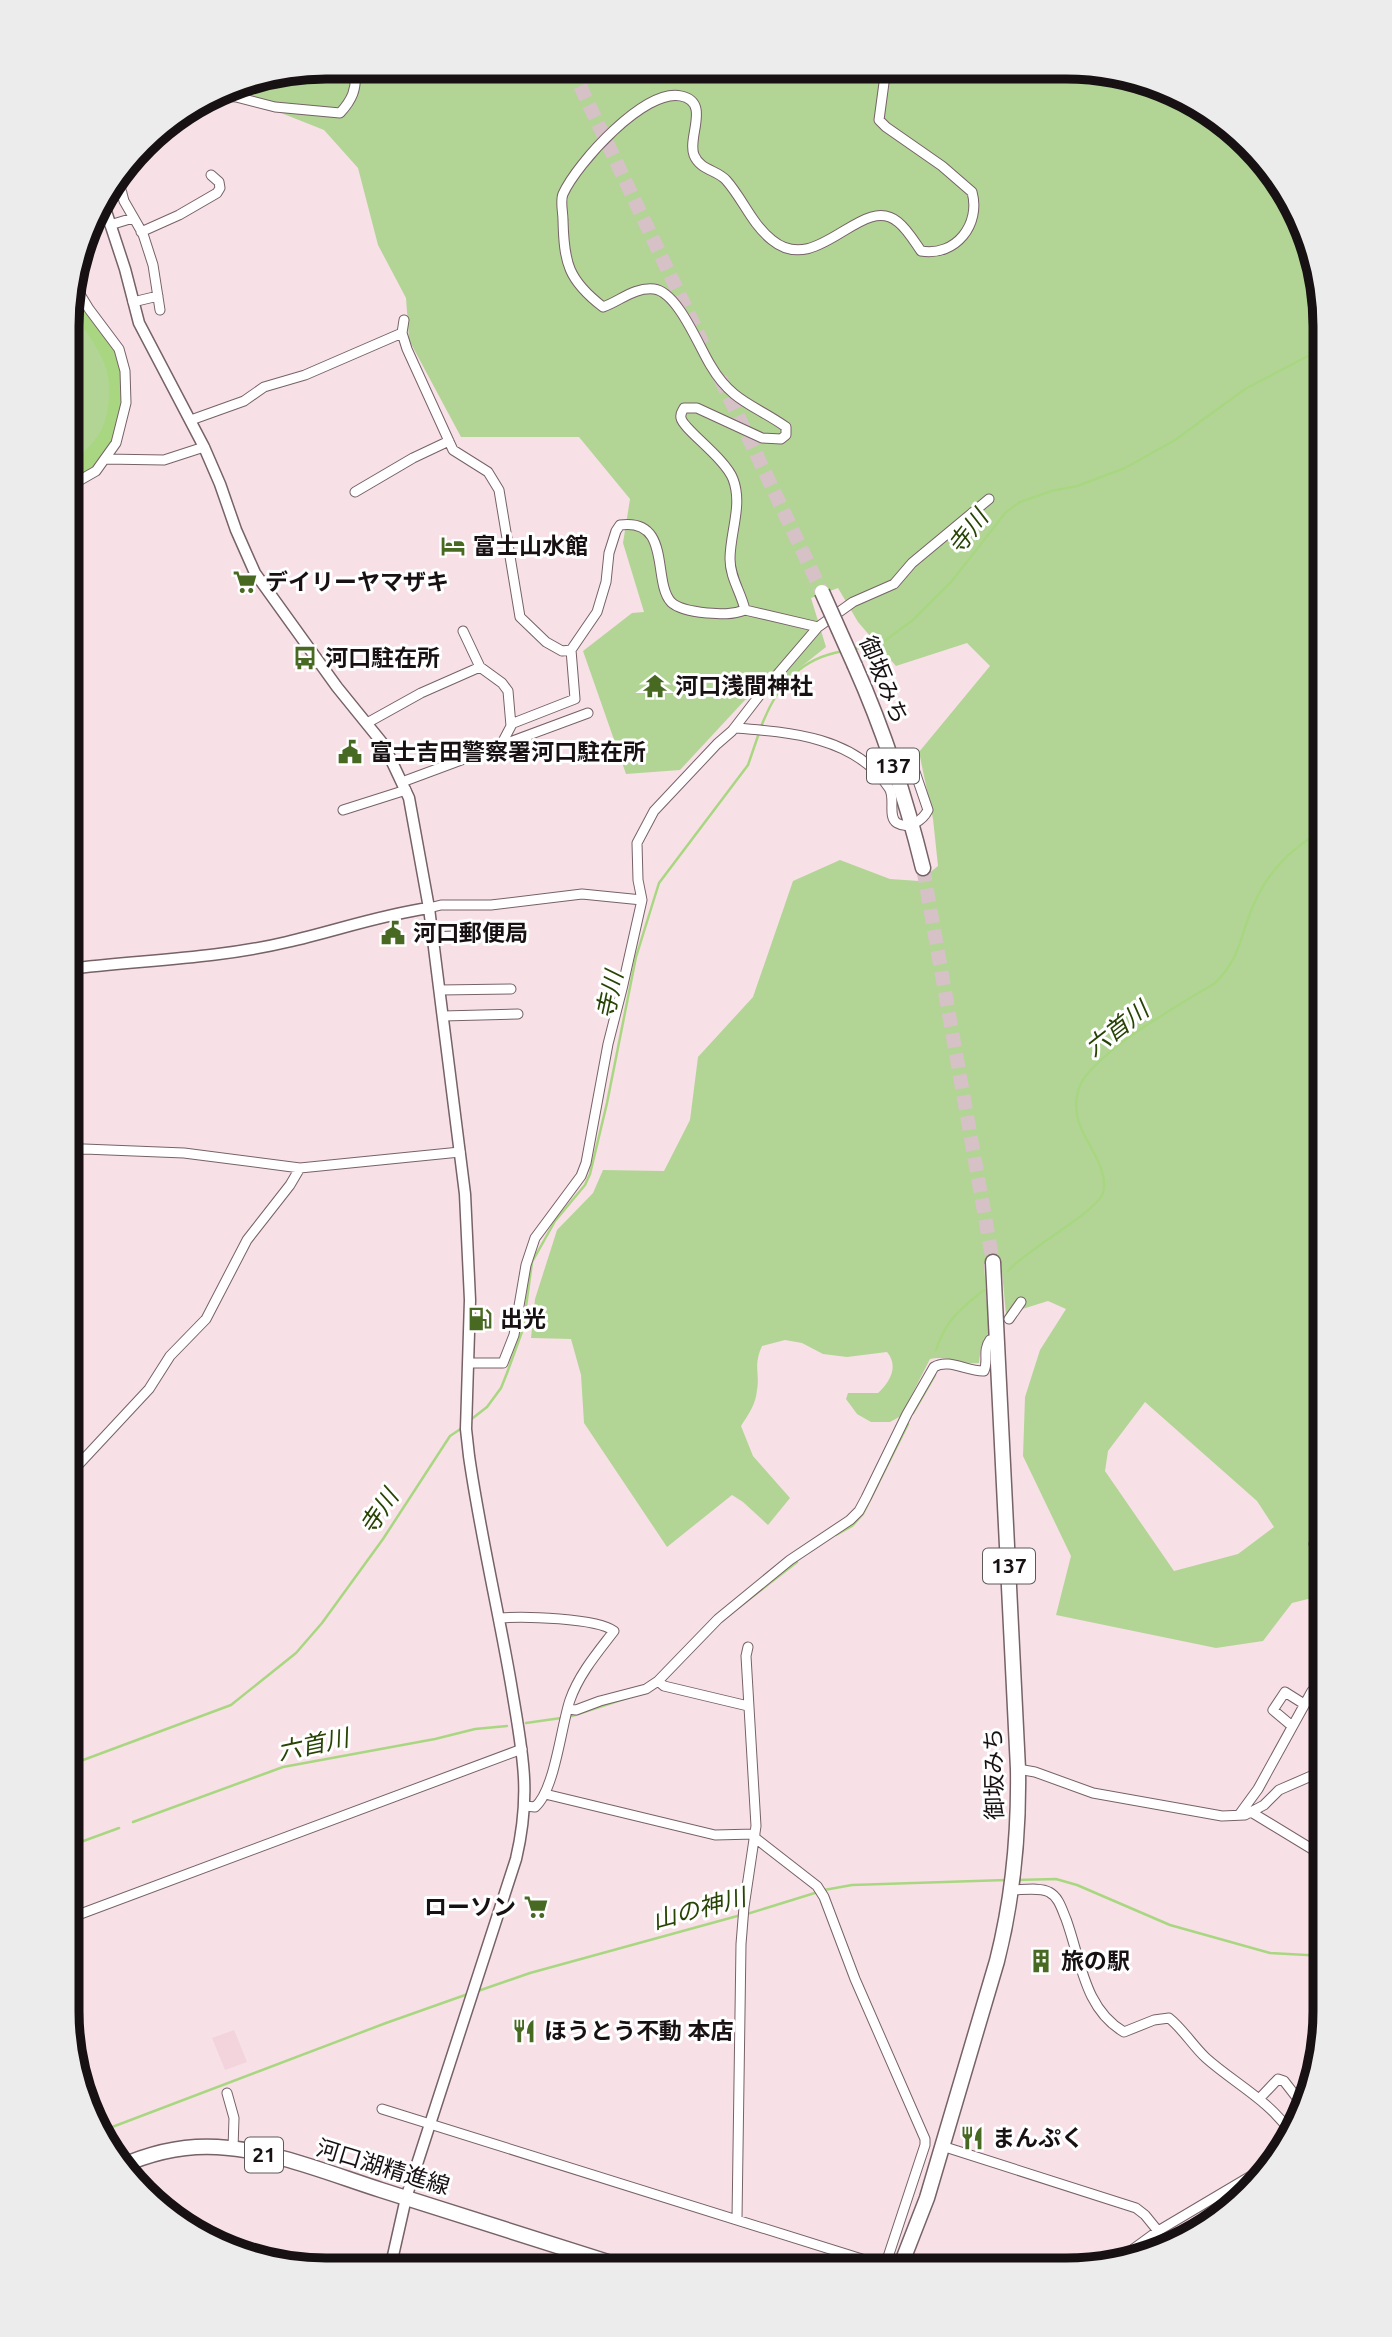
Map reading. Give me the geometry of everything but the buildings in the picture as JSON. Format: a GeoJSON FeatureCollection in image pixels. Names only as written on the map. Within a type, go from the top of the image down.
{"type":"FeatureCollection","features":[{"type":"Feature","properties":{"kind":"main road","name":"御坂みち"},"geometry":{"type":"LineString","coordinates":[[822,592],[873,706],[912,824],[923,868]]}},
{"type":"Feature","properties":{"kind":"main road","name":"御坂みち"},"geometry":{"type":"LineString","coordinates":[[900,2258],[917,2223],[998,1961],[1014,1869],[1018,1769],[993,1262]]}},
{"type":"Feature","properties":{"kind":"main road","name":"河口湖精進線"},"geometry":{"type":"LineString","coordinates":[[131,2163],[169,2150],[233,2148],[301,2165],[595,2258]]}},
{"type":"Feature","properties":{"kind":"main road"},"geometry":{"type":"LineString","coordinates":[[913,2258],[917,2223]]}},
{"type":"Feature","properties":{"kind":"street"},"geometry":{"type":"LineString","coordinates":[[234,97],[275,107],[340,113],[351,101],[356,79]]}},
{"type":"Feature","properties":{"kind":"street"},"geometry":{"type":"LineString","coordinates":[[745,610],[742,598],[735,589],[730,559],[737,497],[733,479],[720,458],[683,422],[681,413],[689,406],[697,408],[762,438],[781,439],[786,435],[786,427],[742,402],[724,385],[669,297],[660,291],[639,290],[603,307],[586,293],[568,269],[563,244],[562,196],[584,163],[641,107],[657,98],[683,96],[693,101],[698,113],[691,148],[697,163],[726,179],[762,230],[781,247],[813,248],[864,218],[886,216],[897,221],[921,251],[944,251],[960,242],[970,221],[974,211],[972,192],[942,166],[879,120],[885,79]]}},
{"type":"Feature","properties":{"kind":"street"},"geometry":{"type":"LineString","coordinates":[[141,232],[179,215],[217,193],[219,182],[211,175]]}},
{"type":"Feature","properties":{"kind":"street"},"geometry":{"type":"LineString","coordinates":[[121,187],[153,265],[159,310]]}},
{"type":"Feature","properties":{"kind":"street"},"geometry":{"type":"LineString","coordinates":[[116,194],[122,192]]}},
{"type":"Feature","properties":{"kind":"street"},"geometry":{"type":"LineString","coordinates":[[106,213],[139,323],[204,447],[255,573],[337,687],[384,745],[404,786],[415,825],[429,908],[460,1152],[469,1253],[467,1429],[473,1486],[500,1618],[522,1749],[525,1806],[516,1859],[406,2198],[392,2258]]}},
{"type":"Feature","properties":{"kind":"street"},"geometry":{"type":"LineString","coordinates":[[110,226],[133,218]]}},
{"type":"Feature","properties":{"kind":"street"},"geometry":{"type":"LineString","coordinates":[[79,481],[96,471],[116,443],[126,403],[125,371],[119,349],[81,295]]}},
{"type":"Feature","properties":{"kind":"street"},"geometry":{"type":"LineString","coordinates":[[133,302],[158,296]]}},
{"type":"Feature","properties":{"kind":"street"},"geometry":{"type":"LineString","coordinates":[[404,320],[402,333],[449,441],[457,454],[488,472],[499,489],[520,617],[546,642],[562,651],[571,650]]}},
{"type":"Feature","properties":{"kind":"street"},"geometry":{"type":"LineString","coordinates":[[191,421],[244,401],[264,387],[305,375],[402,333]]}},
{"type":"Feature","properties":{"kind":"street"},"geometry":{"type":"LineString","coordinates":[[355,492],[413,458],[449,441]]}},
{"type":"Feature","properties":{"kind":"street"},"geometry":{"type":"LineString","coordinates":[[105,459],[164,460],[204,447]]}},
{"type":"Feature","properties":{"kind":"street"},"geometry":{"type":"LineString","coordinates":[[469,1363],[503,1363],[514,1335],[526,1265],[535,1238],[581,1176],[586,1163],[608,1044],[642,900],[638,880],[637,843],[654,811],[735,728],[818,627],[853,602],[894,584],[912,563],[989,499]]}},
{"type":"Feature","properties":{"kind":"street"},"geometry":{"type":"LineString","coordinates":[[511,724],[575,699],[571,650],[597,612],[606,582],[615,531],[620,526],[640,526],[649,534],[658,549],[668,597],[673,604],[697,612],[724,614],[745,610],[818,627]]}},
{"type":"Feature","properties":{"kind":"street"},"geometry":{"type":"LineString","coordinates":[[463,631],[480,667],[502,683],[508,691],[511,724],[501,746]]}},
{"type":"Feature","properties":{"kind":"street"},"geometry":{"type":"LineString","coordinates":[[367,723],[421,693],[480,667]]}},
{"type":"Feature","properties":{"kind":"street"},"geometry":{"type":"LineString","coordinates":[[343,810],[589,713]]}},
{"type":"Feature","properties":{"kind":"street"},"geometry":{"type":"LineString","coordinates":[[735,728],[792,732],[858,756],[883,778],[892,793],[892,818],[896,823],[912,824],[924,819],[928,810],[914,769]]}},
{"type":"Feature","properties":{"kind":"street"},"geometry":{"type":"LineString","coordinates":[[79,969],[227,953],[288,942],[381,916],[441,905],[491,905],[582,894],[642,900]]}},
{"type":"Feature","properties":{"kind":"street"},"geometry":{"type":"LineString","coordinates":[[432,937],[500,934]]}},
{"type":"Feature","properties":{"kind":"street"},"geometry":{"type":"LineString","coordinates":[[440,990],[511,989]]}},
{"type":"Feature","properties":{"kind":"street"},"geometry":{"type":"LineString","coordinates":[[443,1016],[518,1014]]}},
{"type":"Feature","properties":{"kind":"street"},"geometry":{"type":"LineString","coordinates":[[79,1150],[184,1153],[300,1168],[460,1152]]}},
{"type":"Feature","properties":{"kind":"street"},"geometry":{"type":"LineString","coordinates":[[79,1464],[149,1389],[170,1356],[206,1318],[247,1240],[300,1168]]}},
{"type":"Feature","properties":{"kind":"street"},"geometry":{"type":"LineString","coordinates":[[1009,1319],[1021,1302]]}},
{"type":"Feature","properties":{"kind":"street"},"geometry":{"type":"LineString","coordinates":[[568,1709],[576,1710],[646,1689],[658,1681],[742,1598],[790,1560],[855,1515],[934,1367],[945,1364],[984,1371],[984,1350],[990,1340]]}},
{"type":"Feature","properties":{"kind":"street"},"geometry":{"type":"LineString","coordinates":[[500,1618],[549,1618],[604,1625],[614,1631],[587,1669],[570,1701],[545,1794],[535,1807],[525,1806]]}},
{"type":"Feature","properties":{"kind":"street"},"geometry":{"type":"LineString","coordinates":[[737,2219],[742,1926],[755,1835],[746,1656],[748,1647]]}},
{"type":"Feature","properties":{"kind":"street"},"geometry":{"type":"LineString","coordinates":[[658,1681],[664,1686],[748,1706]]}},
{"type":"Feature","properties":{"kind":"street"},"geometry":{"type":"LineString","coordinates":[[1239,1815],[1258,1789],[1312,1691]]}},
{"type":"Feature","properties":{"kind":"street"},"geometry":{"type":"LineString","coordinates":[[1292,1726],[1273,1710],[1285,1692],[1304,1704]]}},
{"type":"Feature","properties":{"kind":"street"},"geometry":{"type":"LineString","coordinates":[[79,1915],[522,1749]]}},
{"type":"Feature","properties":{"kind":"street"},"geometry":{"type":"LineString","coordinates":[[1018,1769],[1030,1770],[1093,1793],[1222,1816],[1251,1812],[1264,1805],[1279,1790],[1313,1775]]}},
{"type":"Feature","properties":{"kind":"street"},"geometry":{"type":"LineString","coordinates":[[545,1794],[715,1835],[755,1835],[817,1886],[925,2140],[926,2145],[897,2258]]}},
{"type":"Feature","properties":{"kind":"street"},"geometry":{"type":"LineString","coordinates":[[1251,1812],[1313,1850]]}},
{"type":"Feature","properties":{"kind":"street"},"geometry":{"type":"LineString","coordinates":[[1012,1888],[1051,1892],[1059,1903],[1076,1945],[1092,2001],[1110,2024],[1124,2032],[1154,2020],[1169,2018],[1205,2057],[1259,2099],[1286,2124]]}},
{"type":"Feature","properties":{"kind":"street"},"geometry":{"type":"LineString","coordinates":[[1259,2099],[1278,2079],[1283,2081],[1297,2098]]}},
{"type":"Feature","properties":{"kind":"street"},"geometry":{"type":"LineString","coordinates":[[227,2093],[234,2118],[233,2148]]}},
{"type":"Feature","properties":{"kind":"street"},"geometry":{"type":"LineString","coordinates":[[383,2109],[859,2258]]}},
{"type":"Feature","properties":{"kind":"street"},"geometry":{"type":"LineString","coordinates":[[942,2146],[1136,2208],[1146,2215],[1158,2231]]}},
{"type":"Feature","properties":{"kind":"street"},"geometry":{"type":"LineString","coordinates":[[1134,2249],[1158,2231],[1250,2177]]}},
{"type":"Feature","properties":{"kind":"shaded area"},"geometry":{"type":"Polygon","coordinates":[[[234,2030],[247,2062],[225,2070],[212,2038],[234,2030]]]}},
{"type":"Feature","properties":{"kind":"green space"},"geometry":{"type":"Polygon","coordinates":[[[310,79],[1082,79],[1115,83],[1146,92],[1176,104],[1204,120],[1241,151],[1272,188],[1288,216],[1300,246],[1309,277],[1313,310],[1313,1598],[1292,1603],[1263,1641],[1216,1648],[1056,1615],[1071,1556],[1023,1456],[1025,1397],[1040,1350],[1066,1309],[1048,1301],[1006,1314],[1001,1261],[984,1264],[989,1335],[981,1346],[979,1363],[930,1359],[901,1416],[890,1422],[871,1422],[857,1414],[846,1399],[848,1393],[878,1393],[882,1389],[893,1368],[887,1352],[847,1357],[823,1354],[802,1343],[785,1340],[762,1346],[757,1364],[758,1384],[755,1400],[741,1426],[753,1456],[790,1498],[768,1525],[732,1495],[667,1547],[584,1423],[581,1375],[571,1339],[531,1338],[535,1299],[557,1230],[593,1193],[603,1170],[664,1171],[690,1120],[698,1057],[753,997],[793,881],[840,860],[890,879],[919,881],[938,866],[933,819],[919,752],[990,666],[967,643],[896,666],[858,622],[838,588],[811,598],[826,647],[778,685],[745,700],[680,770],[626,774],[583,651],[632,613],[644,612],[623,543],[630,499],[579,437],[461,437],[409,340],[406,298],[378,245],[358,168],[324,130],[237,95],[277,83],[310,79]],[[1145,1402],[1108,1451],[1105,1471],[1174,1571],[1238,1554],[1274,1527],[1257,1501],[1145,1402]]]}},
{"type":"Feature","properties":{"kind":"green space"},"geometry":{"type":"Polygon","coordinates":[[[79,314],[102,351],[115,399],[104,452],[79,471],[79,314]]]}},
{"type":"Feature","properties":{"kind":"waterway"},"geometry":{"type":"LineString","coordinates":[[79,307],[99,334],[113,361],[118,380],[118,402],[110,433],[97,451],[79,466]]}},
{"type":"Feature","properties":{"kind":"waterway","name":"寺川"},"geometry":{"type":"LineString","coordinates":[[854,649],[880,644],[913,620],[951,582],[1006,512],[1020,502],[1051,491],[1077,486],[1125,468],[1175,440],[1245,389],[1313,353]]}},
{"type":"Feature","properties":{"kind":"waterway","name":"寺川"},"geometry":{"type":"LineString","coordinates":[[761,727],[774,699],[791,677],[814,660],[844,651]]}},
{"type":"Feature","properties":{"kind":"waterway","name":"寺川"},"geometry":{"type":"LineString","coordinates":[[469,1421],[487,1407],[501,1388],[523,1329],[532,1262],[555,1221],[585,1185],[590,1174],[636,957],[659,883],[748,765],[759,733]]}},
{"type":"Feature","properties":{"kind":"waterway","name":"六首川"},"geometry":{"type":"LineString","coordinates":[[1008,1271],[1088,1210],[1103,1193],[1101,1168],[1077,1115],[1077,1095],[1085,1077],[1096,1064],[1128,1038],[1215,983],[1235,956],[1253,906],[1266,882],[1292,852],[1313,837]]}},
{"type":"Feature","properties":{"kind":"waterway","name":"六首川"},"geometry":{"type":"LineString","coordinates":[[936,1350],[944,1331],[955,1316],[984,1290]]}},
{"type":"Feature","properties":{"kind":"waterway","name":"六首川"},"geometry":{"type":"LineString","coordinates":[[913,1413],[935,1375]]}},
{"type":"Feature","properties":{"kind":"waterway","name":"六首川"},"geometry":{"type":"LineString","coordinates":[[836,1535],[852,1526],[863,1514],[908,1424]]}},
{"type":"Feature","properties":{"kind":"waterway","name":"寺川"},"geometry":{"type":"LineString","coordinates":[[79,1762],[231,1705],[296,1653],[322,1623],[383,1539],[450,1436],[462,1428]]}},
{"type":"Feature","properties":{"kind":"waterway","name":"六首川"},"geometry":{"type":"LineString","coordinates":[[739,1607],[797,1562]]}},
{"type":"Feature","properties":{"kind":"waterway","name":"六首川"},"geometry":{"type":"LineString","coordinates":[[572,1716],[627,1698]]}},
{"type":"Feature","properties":{"kind":"waterway","name":"六首川"},"geometry":{"type":"LineString","coordinates":[[526,1723],[561,1718]]}},
{"type":"Feature","properties":{"kind":"waterway","name":"六首川"},"geometry":{"type":"LineString","coordinates":[[133,1822],[283,1767],[475,1729],[507,1726]]}},
{"type":"Feature","properties":{"kind":"waterway","name":"六首川"},"geometry":{"type":"LineString","coordinates":[[79,1843],[119,1828]]}},
{"type":"Feature","properties":{"kind":"waterway","name":"山の神川"},"geometry":{"type":"LineString","coordinates":[[1016,1880],[1056,1879],[1077,1885],[1170,1925],[1270,1953],[1313,1955]]}},
{"type":"Feature","properties":{"kind":"waterway","name":"山の神川"},"geometry":{"type":"LineString","coordinates":[[824,1890],[852,1885],[1006,1880]]}},
{"type":"Feature","properties":{"kind":"waterway","name":"山の神川"},"geometry":{"type":"LineString","coordinates":[[747,1914],[818,1892]]}},
{"type":"Feature","properties":{"kind":"waterway","name":"山の神川"},"geometry":{"type":"LineString","coordinates":[[478,1991],[530,1973],[741,1915]]}},
{"type":"Feature","properties":{"kind":"waterway","name":"山の神川"},"geometry":{"type":"LineString","coordinates":[[108,2128],[468,1994]]}},
{"type":"Feature","properties":{"kind":"tunnel"},"geometry":{"type":"LineString","coordinates":[[577,79],[703,344]]}},
{"type":"Feature","properties":{"kind":"tunnel"},"geometry":{"type":"LineString","coordinates":[[720,378],[822,592]]}},
{"type":"Feature","properties":{"kind":"tunnel"},"geometry":{"type":"LineString","coordinates":[[923,868],[993,1262]]}},
{"type":"Feature","properties":{"kind":"place","name":"富士山水館"},"geometry":{"type":"Point","coordinates":[453,546]}},
{"type":"Feature","properties":{"kind":"place","name":"デイリーヤマザキ"},"geometry":{"type":"Point","coordinates":[245,582]}},
{"type":"Feature","properties":{"kind":"place","name":"河口駐在所"},"geometry":{"type":"Point","coordinates":[305,658]}},
{"type":"Feature","properties":{"kind":"place","name":"河口浅間神社"},"geometry":{"type":"Point","coordinates":[655,686]}},
{"type":"Feature","properties":{"kind":"place","name":"富士吉田警察署河口駐在所"},"geometry":{"type":"Point","coordinates":[350,752]}},
{"type":"Feature","properties":{"kind":"place","name":"河口郵便局"},"geometry":{"type":"Point","coordinates":[393,933]}},
{"type":"Feature","properties":{"kind":"place","name":"出光"},"geometry":{"type":"Point","coordinates":[480,1319]}},
{"type":"Feature","properties":{"kind":"place","name":"ローソン"},"geometry":{"type":"Point","coordinates":[536,1907]}},
{"type":"Feature","properties":{"kind":"place","name":"旅の駅"},"geometry":{"type":"Point","coordinates":[1041,1961]}},
{"type":"Feature","properties":{"kind":"place","name":"ほうとう不動 本店"},"geometry":{"type":"Point","coordinates":[524,2031]}},
{"type":"Feature","properties":{"kind":"place","name":"まんぷく"},"geometry":{"type":"Point","coordinates":[972,2138]}}]}
